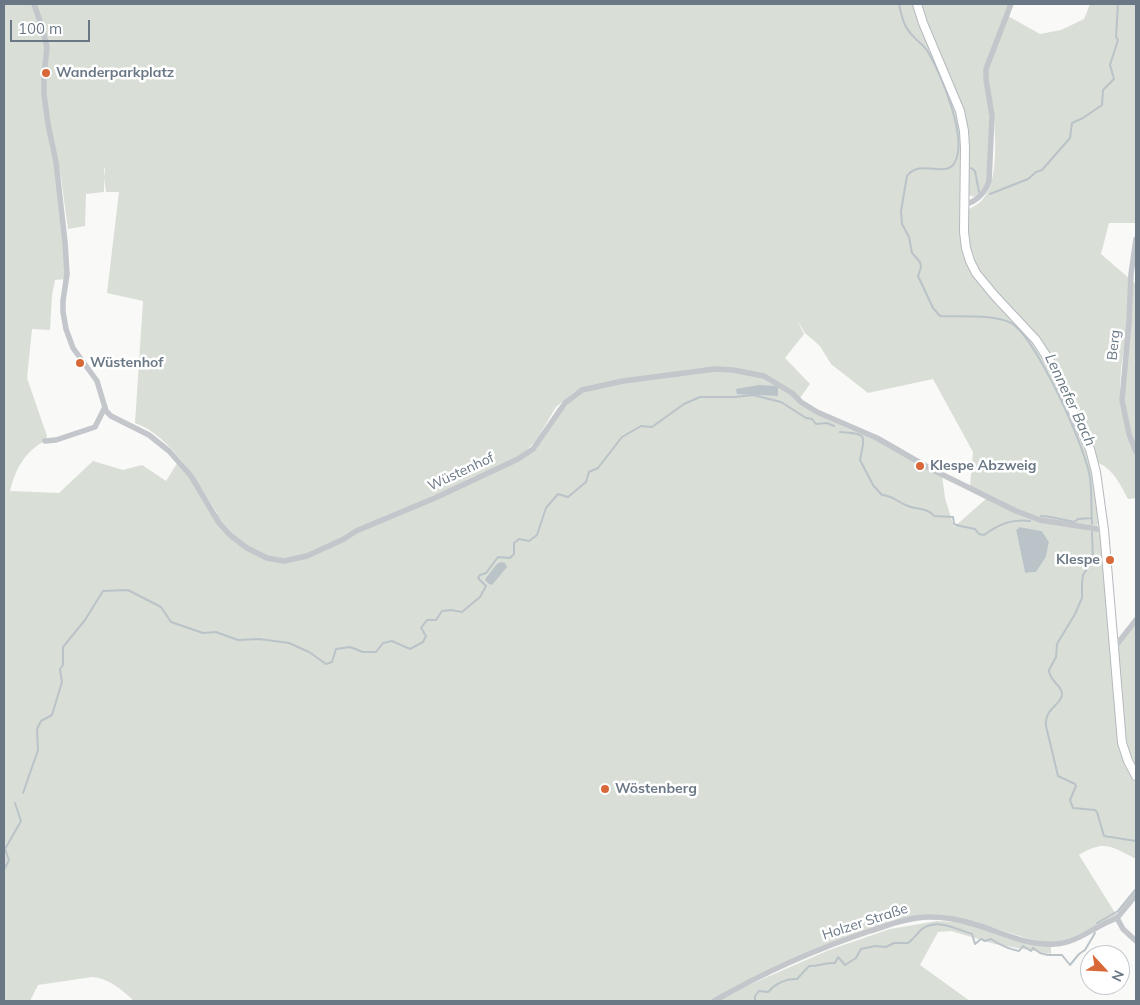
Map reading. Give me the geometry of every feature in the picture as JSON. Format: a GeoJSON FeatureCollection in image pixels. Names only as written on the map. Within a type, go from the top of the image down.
{"type":"FeatureCollection","features":[{"type":"Feature","properties":{"kind":"main road"},"geometry":{"type":"LineString","coordinates":[[918,4],[923,23],[960,112],[964,131],[966,248],[976,273],[1036,340],[1052,363],[1090,449],[1096,472],[1104,530],[1122,743],[1128,761],[1136,776]]}},
{"type":"Feature","properties":{"kind":"street"},"geometry":{"type":"LineString","coordinates":[[34,4],[47,47],[44,76],[48,124],[56,162],[67,274],[63,312],[72,348],[97,381],[105,407],[95,427],[56,440],[45,441]]}},
{"type":"Feature","properties":{"kind":"street"},"geometry":{"type":"LineString","coordinates":[[964,205],[976,201],[987,187],[989,181],[992,116],[986,69],[1012,4]]}},
{"type":"Feature","properties":{"kind":"street","name":"Berg"},"geometry":{"type":"LineString","coordinates":[[1136,239],[1131,274],[1130,314],[1122,400],[1129,434],[1136,452]]}},
{"type":"Feature","properties":{"kind":"street","name":"Wüstenhof"},"geometry":{"type":"LineString","coordinates":[[105,407],[111,416],[149,435],[169,451],[191,476],[220,523],[230,535],[247,548],[267,558],[284,561],[307,556],[344,539],[362,528],[435,498],[518,459],[533,449],[564,403],[582,390],[623,381],[702,370],[733,370],[764,376],[792,393],[816,412],[877,438],[931,469],[1016,511],[1040,520],[1104,530]]}},
{"type":"Feature","properties":{"kind":"street"},"geometry":{"type":"LineString","coordinates":[[1114,648],[1136,620]]}},
{"type":"Feature","properties":{"kind":"street"},"geometry":{"type":"LineString","coordinates":[[1136,895],[1117,918],[1123,929],[1136,940]]}},
{"type":"Feature","properties":{"kind":"street","name":"Holzer Straße"},"geometry":{"type":"LineString","coordinates":[[714,1001],[788,962],[847,939],[913,919],[927,917],[948,918],[1030,942],[1054,944],[1068,942],[1117,918]]}},
{"type":"Feature","properties":{"kind":"shaded area"},"geometry":{"type":"Polygon","coordinates":[[[4,4],[33,4],[42,27],[46,47],[43,76],[47,113],[66,229],[66,279],[55,280],[50,330],[32,329],[27,378],[47,436],[45,441],[26,456],[18,469],[10,491],[59,493],[93,461],[123,470],[142,465],[166,481],[178,462],[195,483],[215,516],[217,513],[182,461],[160,438],[148,429],[135,423],[143,301],[107,293],[119,192],[106,192],[104,178],[104,192],[86,194],[85,226],[68,229],[61,178],[48,113],[45,74],[47,47],[43,27],[34,4],[1011,4],[994,49],[1008,16],[1040,34],[1061,30],[1084,19],[1090,4],[1136,4],[1136,223],[1109,223],[1101,254],[1130,279],[1128,324],[1120,388],[1122,403],[1136,453],[1136,498],[1128,499],[1111,472],[1096,462],[1062,376],[1039,339],[976,269],[969,245],[967,210],[983,199],[992,181],[995,158],[994,113],[989,115],[991,156],[989,178],[975,197],[968,195],[968,134],[961,133],[962,245],[971,270],[984,289],[1013,318],[1036,345],[1057,379],[1094,471],[1099,521],[1097,526],[1042,519],[1027,514],[970,486],[973,452],[933,379],[868,393],[831,364],[820,346],[805,333],[797,320],[804,334],[785,358],[810,384],[798,401],[814,413],[851,430],[871,435],[942,476],[945,498],[954,527],[987,498],[1025,516],[1041,521],[1098,531],[1101,536],[1120,744],[1125,761],[1136,780],[1136,859],[1108,846],[1096,847],[1079,855],[1117,916],[1066,940],[1050,943],[1036,941],[971,921],[937,917],[891,926],[830,946],[726,995],[829,950],[890,929],[937,921],[970,923],[1035,943],[1051,944],[1051,954],[995,944],[951,931],[938,932],[920,965],[970,1001],[134,1001],[110,982],[92,977],[38,985],[30,1001],[4,1001],[4,4]],[[576,391],[556,407],[537,439],[527,450],[514,460],[466,480],[467,482],[515,461],[528,452],[538,439],[558,408],[576,391]],[[1020,527],[1016,530],[1025,573],[1036,572],[1046,557],[1049,542],[1042,531],[1020,527]]]}},
{"type":"Feature","properties":{"kind":"shaded area"},"geometry":{"type":"Polygon","coordinates":[[[1132,281],[1136,284],[1136,450],[1123,403],[1132,281]]]}},
{"type":"Feature","properties":{"kind":"shaded area"},"geometry":{"type":"Polygon","coordinates":[[[759,385],[777,386],[778,396],[737,394],[736,389],[759,385]]]}},
{"type":"Feature","properties":{"kind":"shaded area"},"geometry":{"type":"Polygon","coordinates":[[[1020,527],[1042,531],[1049,542],[1046,557],[1036,572],[1025,573],[1016,530],[1020,527]]]}},
{"type":"Feature","properties":{"kind":"shaded area"},"geometry":{"type":"Polygon","coordinates":[[[505,563],[507,567],[492,585],[489,584],[485,580],[486,578],[497,564],[505,563]]]}},
{"type":"Feature","properties":{"kind":"shaded area"},"geometry":{"type":"Polygon","coordinates":[[[1136,622],[1136,771],[1125,743],[1115,648],[1136,622]]]}},
{"type":"Feature","properties":{"kind":"waterway","name":"Lennefer Bach"},"geometry":{"type":"LineString","coordinates":[[899,4],[906,27],[927,50],[940,75],[956,122],[958,138],[958,151],[955,162],[951,167],[946,169],[919,169],[912,171],[907,176],[901,211],[902,224],[909,237],[912,253],[920,262],[921,267],[918,276],[933,308],[940,316],[986,317],[1004,320],[1011,323],[1021,332],[1033,349],[1046,370],[1070,419],[1086,463],[1091,483],[1092,524]]}},
{"type":"Feature","properties":{"kind":"waterway"},"geometry":{"type":"LineString","coordinates":[[990,194],[1028,179],[1036,172],[1042,170],[1070,138],[1072,123],[1102,105],[1103,90],[1114,79],[1110,65],[1118,40],[1116,37],[1118,4]]}},
{"type":"Feature","properties":{"kind":"waterway"},"geometry":{"type":"LineString","coordinates":[[971,168],[975,171],[979,192]]}},
{"type":"Feature","properties":{"kind":"waterway"},"geometry":{"type":"LineString","coordinates":[[23,793],[38,750],[37,729],[41,721],[52,715],[62,682],[60,669],[63,665],[63,647],[85,620],[103,591],[128,590],[161,607],[171,622],[203,633],[216,632],[238,640],[259,639],[289,643],[309,652],[326,664],[332,662],[336,649],[350,647],[363,652],[376,652],[383,643],[392,641],[410,649],[423,642],[426,636],[421,628],[427,620],[436,620],[442,611],[462,612],[480,597],[486,586],[478,578],[480,575],[486,573],[498,557],[510,558],[514,554],[514,543],[519,539],[529,541],[537,535],[546,508],[558,494],[568,497],[586,482],[589,472],[598,468],[622,437],[641,426],[652,427],[684,404],[700,397],[753,395],[781,402],[806,418],[812,419],[816,424],[827,423],[834,426]]}},
{"type":"Feature","properties":{"kind":"waterway"},"geometry":{"type":"LineString","coordinates":[[840,432],[856,434],[862,437],[863,445],[860,460],[873,485],[882,495],[911,507],[928,511],[934,516],[953,517],[954,524],[975,529],[979,534],[984,535],[1006,523],[1030,521]]}},
{"type":"Feature","properties":{"kind":"waterway"},"geometry":{"type":"LineString","coordinates":[[1041,516],[1074,522],[1078,519],[1091,518]]}},
{"type":"Feature","properties":{"kind":"waterway","name":"Lennefer Bach"},"geometry":{"type":"LineString","coordinates":[[1092,532],[1093,560],[1083,575],[1082,598],[1057,644],[1056,657],[1049,670],[1051,677],[1060,688],[1062,694],[1059,701],[1050,711],[1046,720],[1046,726],[1058,776],[1076,786],[1070,800],[1073,808],[1095,810],[1104,836],[1136,841]]}},
{"type":"Feature","properties":{"kind":"waterway"},"geometry":{"type":"LineString","coordinates":[[4,870],[9,860],[5,849],[21,821],[15,803]]}},
{"type":"Feature","properties":{"kind":"waterway"},"geometry":{"type":"LineString","coordinates":[[1097,923],[1118,911],[1136,889]]}},
{"type":"Feature","properties":{"kind":"waterway"},"geometry":{"type":"LineString","coordinates":[[755,1001],[755,996],[759,991],[768,992],[781,982],[797,979],[809,966],[835,963],[838,957],[845,965],[856,958],[861,949],[875,946],[886,947],[894,943],[908,943],[923,928],[930,925],[949,926],[972,934],[975,944],[981,939],[985,941],[991,939],[1019,951],[1023,946],[1031,951],[1033,948],[1040,953],[1048,955],[1062,955],[1070,965],[1085,950],[1095,933]]}},
{"type":"Feature","properties":{"kind":"place","name":"Wanderparkplatz"},"geometry":{"type":"Point","coordinates":[46,73]}},
{"type":"Feature","properties":{"kind":"place","name":"Wüstenhof"},"geometry":{"type":"Point","coordinates":[80,363]}},
{"type":"Feature","properties":{"kind":"place","name":"Klespe Abzweig"},"geometry":{"type":"Point","coordinates":[920,466]}},
{"type":"Feature","properties":{"kind":"place","name":"Klespe"},"geometry":{"type":"Point","coordinates":[1110,560]}},
{"type":"Feature","properties":{"kind":"place","name":"Wöstenberg"},"geometry":{"type":"Point","coordinates":[605,789]}}]}
